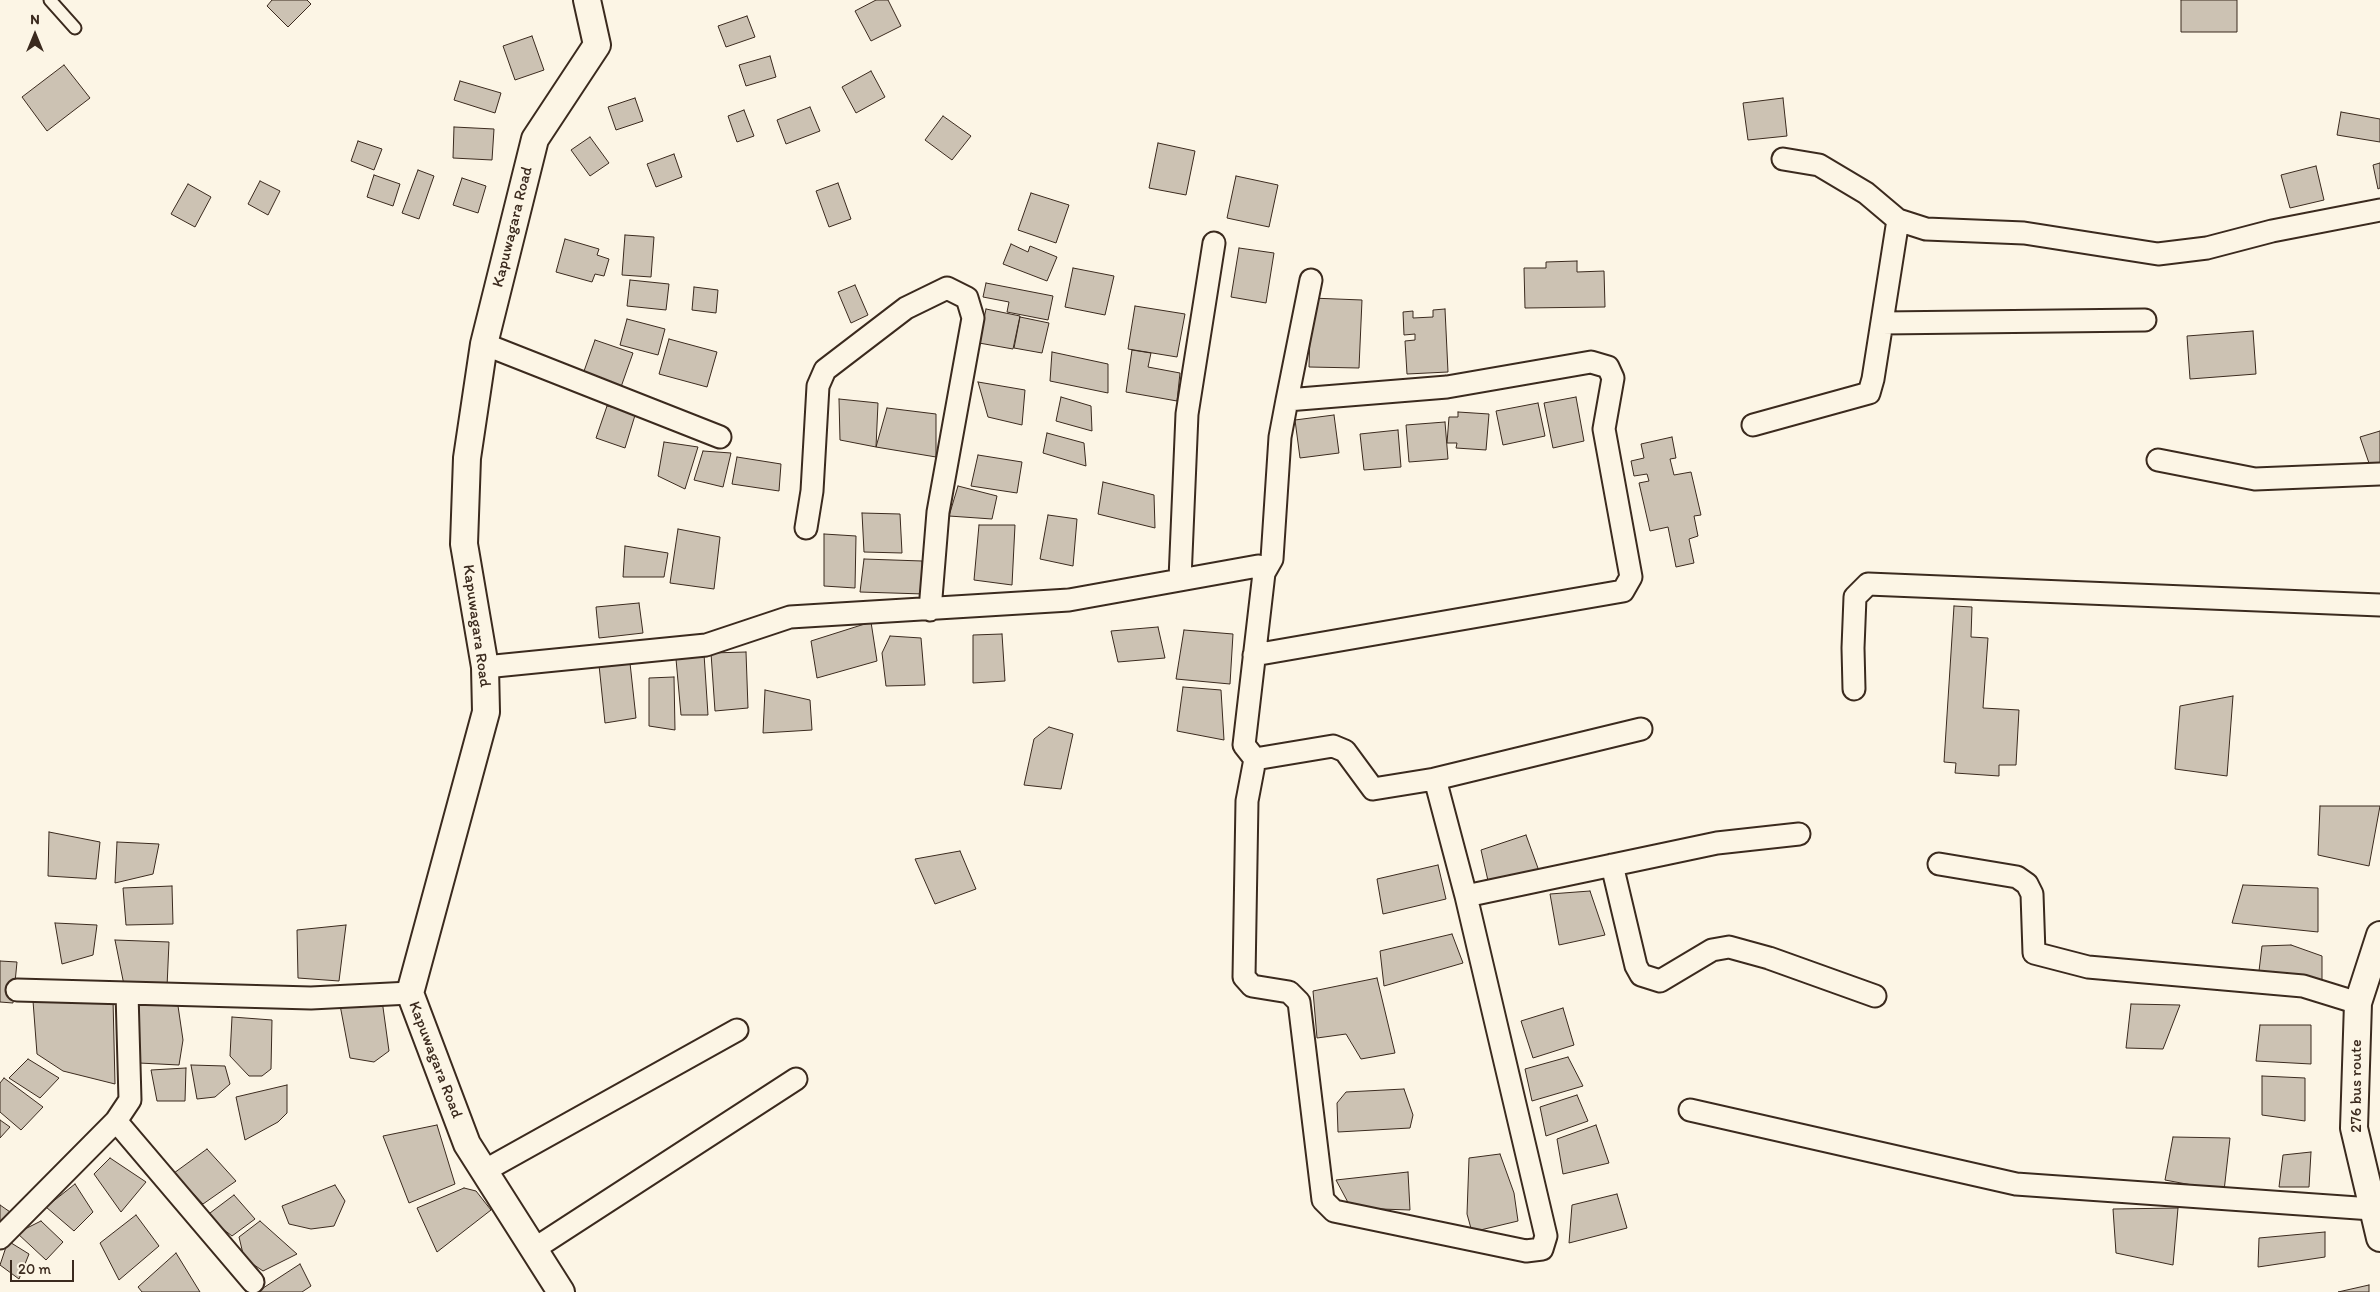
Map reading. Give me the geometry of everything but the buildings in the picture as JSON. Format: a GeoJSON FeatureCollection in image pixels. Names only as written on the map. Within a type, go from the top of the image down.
{"type":"FeatureCollection","features":[{"type":"Feature","properties":{"kind":"street","name":"Kapuwagara Road"},"geometry":{"type":"LineString","coordinates":[[561,1292],[467,1144],[410,993],[486,712],[485,667],[464,544],[467,458],[484,344],[535,139],[597,45],[587,0]]}},
{"type":"Feature","properties":{"kind":"street"},"geometry":{"type":"LineString","coordinates":[[1783,159],[1819,165],[1866,193],[1898,220],[1926,228],[2024,233],[2158,254],[2207,248],[2272,231],[2380,210]]}},
{"type":"Feature","properties":{"kind":"street"},"geometry":{"type":"LineString","coordinates":[[1753,425],[1869,393],[1874,379],[1898,220]]}},
{"type":"Feature","properties":{"kind":"street"},"geometry":{"type":"LineString","coordinates":[[1180,579],[1187,414],[1214,243]]}},
{"type":"Feature","properties":{"kind":"street"},"geometry":{"type":"LineString","coordinates":[[1311,280],[1280,437],[1272,559],[1264,573],[1244,745],[1255,759],[1247,801],[1244,977],[1252,986],[1290,992],[1299,1002],[1323,1200],[1334,1212],[1526,1250],[1542,1250],[1546,1236],[1466,896],[1435,779]]}},
{"type":"Feature","properties":{"kind":"street"},"geometry":{"type":"LineString","coordinates":[[806,528],[812,491],[818,386],[825,370],[906,308],[948,288],[967,298],[973,318],[938,512],[930,610]]}},
{"type":"Feature","properties":{"kind":"street"},"geometry":{"type":"LineString","coordinates":[[1882,322],[2145,320]]}},
{"type":"Feature","properties":{"kind":"street"},"geometry":{"type":"LineString","coordinates":[[484,344],[720,438]]}},
{"type":"Feature","properties":{"kind":"street"},"geometry":{"type":"LineString","coordinates":[[1254,655],[1623,591],[1631,576],[1604,429],[1613,378],[1608,366],[1591,362],[1448,387],[1287,400]]}},
{"type":"Feature","properties":{"kind":"street"},"geometry":{"type":"LineString","coordinates":[[2158,460],[2255,479],[2380,474]]}},
{"type":"Feature","properties":{"kind":"street"},"geometry":{"type":"LineString","coordinates":[[485,667],[706,645],[790,617],[930,610],[1069,600],[1258,566],[1264,573]]}},
{"type":"Feature","properties":{"kind":"street"},"geometry":{"type":"LineString","coordinates":[[1854,689],[1855,597],[1868,584],[2380,605]]}},
{"type":"Feature","properties":{"kind":"street"},"geometry":{"type":"LineString","coordinates":[[1255,759],[1333,746],[1345,751],[1373,789],[1435,779],[1641,729]]}},
{"type":"Feature","properties":{"kind":"street"},"geometry":{"type":"LineString","coordinates":[[1466,896],[1717,843],[1799,834]]}},
{"type":"Feature","properties":{"kind":"street"},"geometry":{"type":"LineString","coordinates":[[1939,864],[2017,877],[2026,884],[2032,894],[2034,953],[2088,967],[2303,986],[2358,1002]]}},
{"type":"Feature","properties":{"kind":"street"},"geometry":{"type":"LineString","coordinates":[[1612,865],[1636,966],[1641,975],[1660,981],[1712,950],[1728,947],[1769,958],[1875,996]]}},
{"type":"Feature","properties":{"kind":"street","name":"276 bus route"},"geometry":{"type":"LineString","coordinates":[[2380,935],[2358,1002],[2354,1128],[2380,1238]]}},
{"type":"Feature","properties":{"kind":"street"},"geometry":{"type":"LineString","coordinates":[[16,990],[311,998],[410,993]]}},
{"type":"Feature","properties":{"kind":"street"},"geometry":{"type":"LineString","coordinates":[[0,1238],[116,1121],[130,1100],[127,993]]}},
{"type":"Feature","properties":{"kind":"street"},"geometry":{"type":"LineString","coordinates":[[484,1171],[737,1030]]}},
{"type":"Feature","properties":{"kind":"street"},"geometry":{"type":"LineString","coordinates":[[534,1249],[796,1079]]}},
{"type":"Feature","properties":{"kind":"street"},"geometry":{"type":"LineString","coordinates":[[1690,1110],[2016,1184],[2372,1209]]}},
{"type":"Feature","properties":{"kind":"street"},"geometry":{"type":"LineString","coordinates":[[116,1121],[253,1282]]}},
{"type":"Feature","properties":{"kind":"lane"},"geometry":{"type":"LineString","coordinates":[[50,0],[75,28]]}}]}
